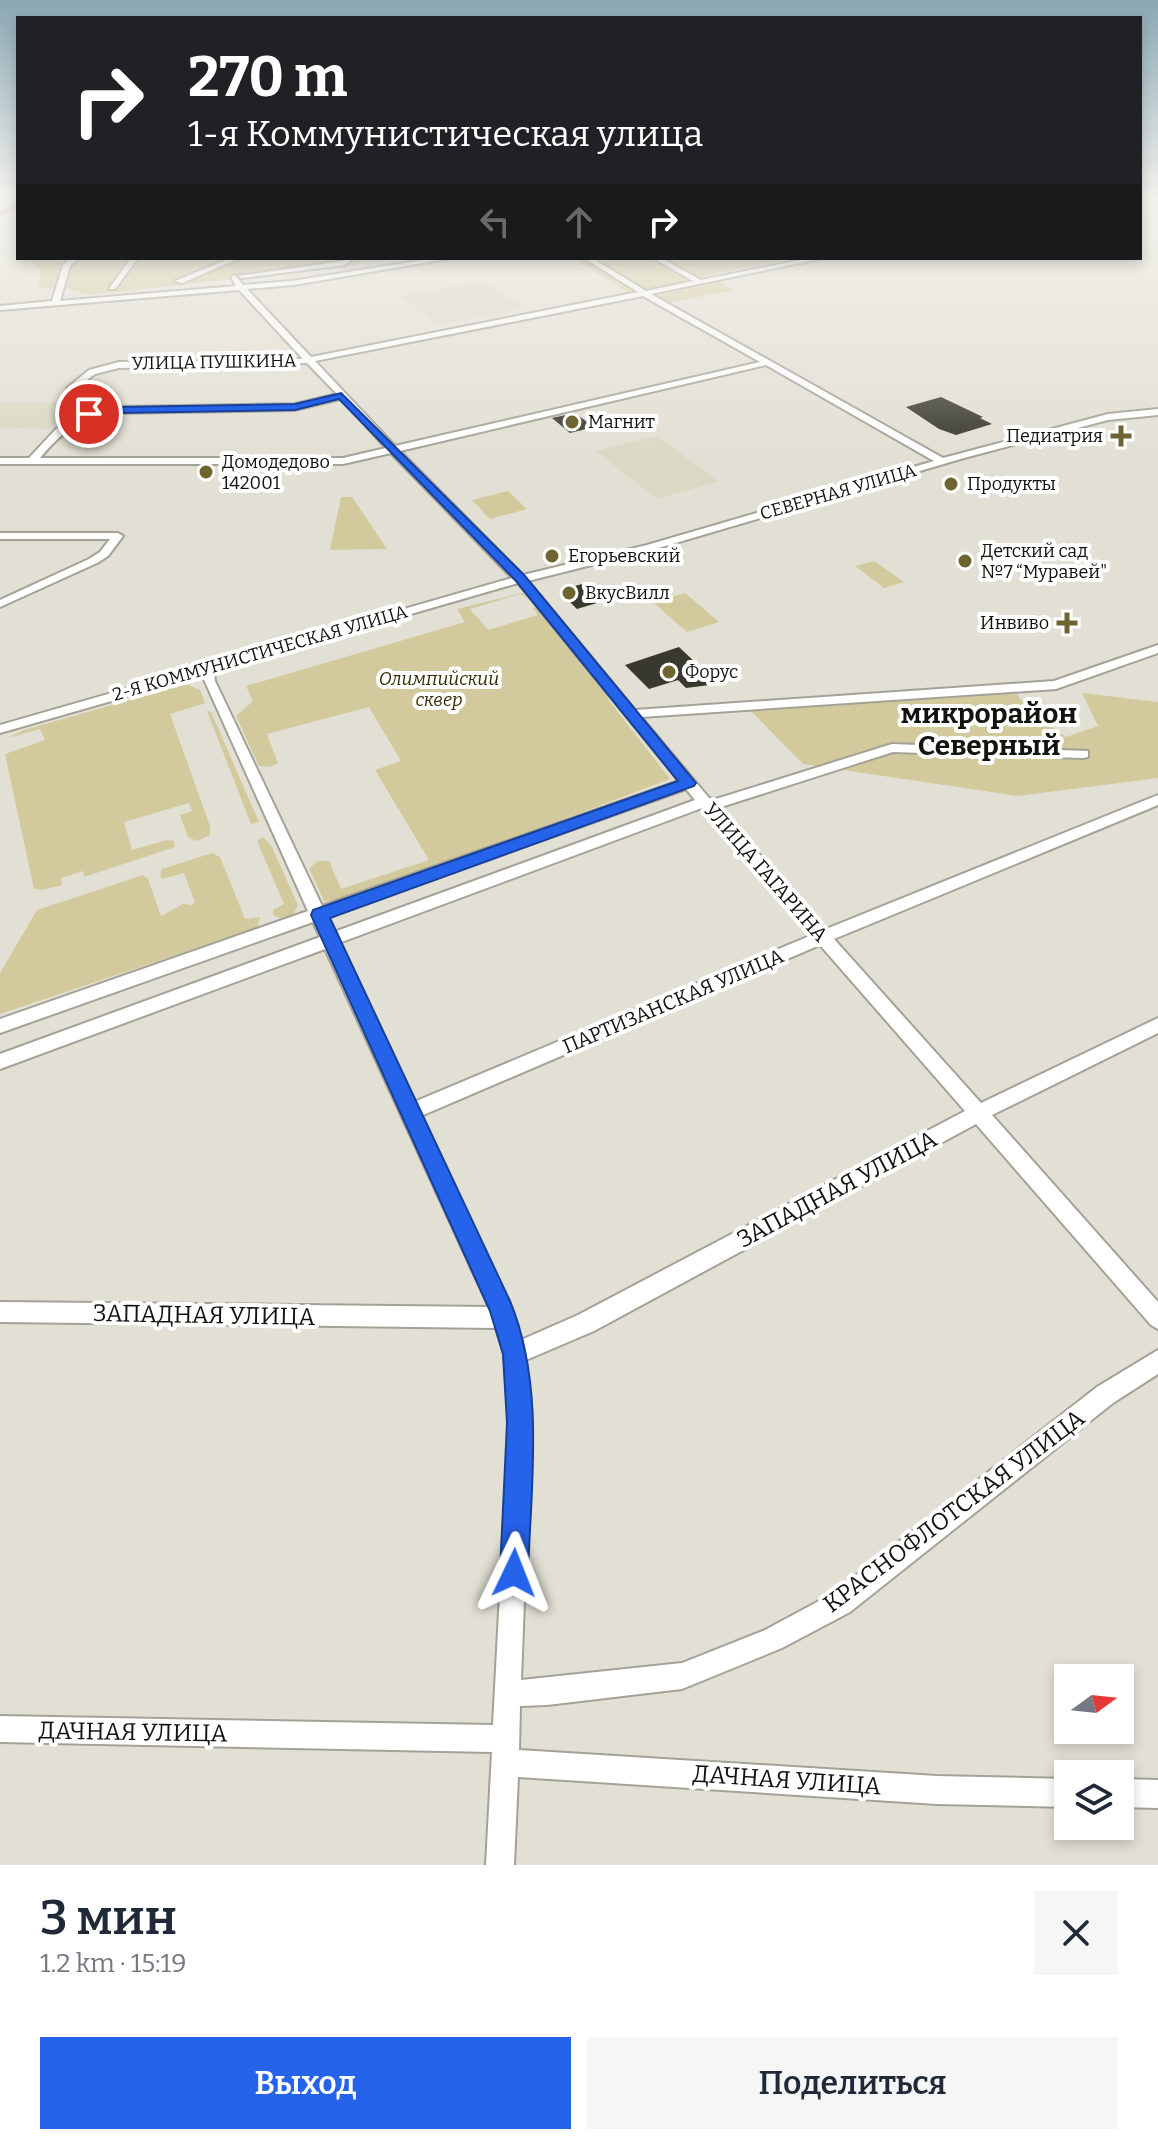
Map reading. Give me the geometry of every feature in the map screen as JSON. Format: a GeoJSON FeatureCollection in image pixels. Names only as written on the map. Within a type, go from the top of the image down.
{"type":"FeatureCollection","features":[{"type":"Feature","properties":{"kind":"street"},"geometry":{"type":"LineString","coordinates":[[56,302],[62,283]]}},
{"type":"Feature","properties":{"kind":"street"},"geometry":{"type":"LineString","coordinates":[[115,283],[112,287],[126,286]]}},
{"type":"Feature","properties":{"kind":"street","name":"УЛИЦА ГАГАРИНА"},"geometry":{"type":"LineString","coordinates":[[239,283],[341,396],[520,579],[688,783],[1158,1318]]}},
{"type":"Feature","properties":{"kind":"street"},"geometry":{"type":"LineString","coordinates":[[0,308],[244,290],[294,283]]}},
{"type":"Feature","properties":{"kind":"street"},"geometry":{"type":"LineString","coordinates":[[628,283],[943,462]]}},
{"type":"Feature","properties":{"kind":"street","name":"УЛИЦА ПУШКИНА"},"geometry":{"type":"LineString","coordinates":[[89,414],[71,400],[71,388],[92,372],[119,365],[249,364],[308,360],[689,283]]}},
{"type":"Feature","properties":{"kind":"street"},"geometry":{"type":"LineString","coordinates":[[0,461],[338,462],[766,363]]}},
{"type":"Feature","properties":{"kind":"street"},"geometry":{"type":"LineString","coordinates":[[31,462],[64,424],[89,414],[117,410],[295,407],[341,396]]}},
{"type":"Feature","properties":{"kind":"street","name":"СЕВЕРНАЯ УЛИЦА"},"geometry":{"type":"LineString","coordinates":[[520,579],[651,547],[1108,417],[1158,412]]}},
{"type":"Feature","properties":{"kind":"street"},"geometry":{"type":"LineString","coordinates":[[0,536],[118,536],[104,554],[93,561],[0,604]]}},
{"type":"Feature","properties":{"kind":"street","name":"2-Я КОММУНИСТИЧЕСКАЯ УЛИЦА"},"geometry":{"type":"LineString","coordinates":[[0,729],[520,579]]}},
{"type":"Feature","properties":{"kind":"street"},"geometry":{"type":"LineString","coordinates":[[632,714],[1056,685],[1158,649]]}},
{"type":"Feature","properties":{"kind":"street"},"geometry":{"type":"LineString","coordinates":[[207,669],[209,681],[505,1318],[515,1354],[520,1423],[500,1865]]}},
{"type":"Feature","properties":{"kind":"street"},"geometry":{"type":"LineString","coordinates":[[0,1062],[705,802],[716,804],[892,748],[1083,754]]}},
{"type":"Feature","properties":{"kind":"street"},"geometry":{"type":"LineString","coordinates":[[0,1026],[688,783]]}},
{"type":"Feature","properties":{"kind":"street","name":"ПАРТИЗАНСКАЯ УЛИЦА"},"geometry":{"type":"LineString","coordinates":[[411,1112],[823,937],[1158,800]]}},
{"type":"Feature","properties":{"kind":"street","name":"ЗАПАДНАЯ УЛИЦА"},"geometry":{"type":"LineString","coordinates":[[515,1354],[586,1323],[978,1113],[1158,1025]]}},
{"type":"Feature","properties":{"kind":"street","name":"ЗАПАДНАЯ УЛИЦА"},"geometry":{"type":"LineString","coordinates":[[0,1312],[505,1318]]}},
{"type":"Feature","properties":{"kind":"street","name":"КРАСНОФЛОТСКАЯ УЛИЦА"},"geometry":{"type":"LineString","coordinates":[[509,1693],[547,1692],[682,1676],[773,1639],[841,1603],[1105,1395],[1158,1361]]}},
{"type":"Feature","properties":{"kind":"street","name":"ДАЧНАЯ УЛИЦА"},"geometry":{"type":"LineString","coordinates":[[0,1729],[506,1751],[937,1790],[1054,1793]]}},
{"type":"Feature","properties":{"kind":"street"},"geometry":{"type":"LineString","coordinates":[[1134,1793],[1158,1794]]}},
{"type":"Feature","properties":{"kind":"shaded area"},"geometry":{"type":"Polygon","coordinates":[[[485,283],[525,308],[437,325],[400,296],[485,283]]]}},
{"type":"Feature","properties":{"kind":"shaded area"},"geometry":{"type":"Polygon","coordinates":[[[0,402],[70,403],[49,429],[0,428],[0,402]]]}},
{"type":"Feature","properties":{"kind":"shaded area"},"geometry":{"type":"Polygon","coordinates":[[[656,436],[719,481],[657,499],[596,451],[656,436]]]}},
{"type":"Feature","properties":{"kind":"green space"},"geometry":{"type":"Polygon","coordinates":[[[39,283],[197,283],[90,295],[62,287],[38,289],[39,283]]]}},
{"type":"Feature","properties":{"kind":"green space"},"geometry":{"type":"Polygon","coordinates":[[[613,283],[696,283],[632,295],[613,283]]]}},
{"type":"Feature","properties":{"kind":"green space"},"geometry":{"type":"Polygon","coordinates":[[[714,283],[733,290],[668,303],[656,296],[714,283]]]}},
{"type":"Feature","properties":{"kind":"green space"},"geometry":{"type":"Polygon","coordinates":[[[508,491],[527,509],[490,519],[472,500],[508,491]]]}},
{"type":"Feature","properties":{"kind":"green space"},"geometry":{"type":"Polygon","coordinates":[[[341,497],[352,497],[387,549],[330,550],[341,497]]]}},
{"type":"Feature","properties":{"kind":"green space"},"geometry":{"type":"Polygon","coordinates":[[[874,561],[904,582],[884,588],[855,566],[874,561]]]}},
{"type":"Feature","properties":{"kind":"green space","name":"Олимпийский сквер"},"geometry":{"type":"Polygon","coordinates":[[[522,593],[527,598],[520,594],[470,609],[488,630],[538,615],[535,607],[616,694],[607,698],[670,779],[351,899],[324,901],[309,868],[318,861],[329,861],[341,889],[429,860],[375,770],[401,761],[369,707],[267,734],[278,763],[271,767],[259,766],[236,716],[253,701],[246,686],[465,622],[457,609],[522,593]]]}},
{"type":"Feature","properties":{"kind":"green space"},"geometry":{"type":"Polygon","coordinates":[[[685,593],[719,622],[687,632],[654,603],[685,593]]]}},
{"type":"Feature","properties":{"kind":"green space"},"geometry":{"type":"Polygon","coordinates":[[[186,684],[200,690],[205,703],[170,714],[210,826],[210,835],[197,841],[188,837],[180,815],[192,811],[189,803],[124,822],[132,850],[167,840],[174,841],[175,847],[84,877],[83,871],[61,878],[62,885],[34,889],[5,754],[45,740],[40,729],[7,738],[24,730],[186,684]]]}},
{"type":"Feature","properties":{"kind":"green space"},"geometry":{"type":"Polygon","coordinates":[[[1016,693],[1028,710],[1066,737],[1098,726],[1082,693],[1158,702],[1158,778],[1018,796],[803,764],[750,710],[1016,693]]]}},
{"type":"Feature","properties":{"kind":"green space"},"geometry":{"type":"Polygon","coordinates":[[[207,711],[211,712],[259,822],[251,824],[207,711]]]}},
{"type":"Feature","properties":{"kind":"green space"},"geometry":{"type":"Polygon","coordinates":[[[263,837],[271,845],[298,905],[293,915],[284,920],[273,915],[273,910],[284,904],[257,841],[263,837]]]}},
{"type":"Feature","properties":{"kind":"green space"},"geometry":{"type":"Polygon","coordinates":[[[212,853],[220,857],[245,919],[260,917],[257,928],[0,1014],[0,973],[37,910],[143,875],[148,879],[161,916],[183,904],[192,905],[195,902],[184,873],[162,879],[162,869],[212,853]]]}},
{"type":"Feature","properties":{"kind":"building"},"geometry":{"type":"Polygon","coordinates":[[[941,397],[992,424],[956,435],[939,429],[906,407],[941,397]]]}},
{"type":"Feature","properties":{"kind":"building","name":"Магнит"},"geometry":{"type":"Polygon","coordinates":[[[575,413],[594,427],[570,433],[552,418],[575,413]]]}},
{"type":"Feature","properties":{"kind":"building"},"geometry":{"type":"Polygon","coordinates":[[[590,582],[607,600],[577,609],[566,598],[567,588],[590,582]]]}},
{"type":"Feature","properties":{"kind":"building","name":"Форус"},"geometry":{"type":"Polygon","coordinates":[[[679,647],[718,684],[686,688],[678,680],[649,689],[625,665],[679,647]]]}},
{"type":"Feature","properties":{"kind":"place","name":"Магнит"},"geometry":{"type":"Point","coordinates":[572,422]}},
{"type":"Feature","properties":{"kind":"place","name":"Педиатрия"},"geometry":{"type":"Point","coordinates":[1121,436]}},
{"type":"Feature","properties":{"kind":"place","name":"Домодедово 142001"},"geometry":{"type":"Point","coordinates":[206,472]}},
{"type":"Feature","properties":{"kind":"place","name":"Продукты"},"geometry":{"type":"Point","coordinates":[951,484]}},
{"type":"Feature","properties":{"kind":"place","name":"Егорьевский"},"geometry":{"type":"Point","coordinates":[552,556]}},
{"type":"Feature","properties":{"kind":"place","name":"Детский сад №7 “Муравей\""},"geometry":{"type":"Point","coordinates":[965,561]}},
{"type":"Feature","properties":{"kind":"place","name":"ВкусВилл"},"geometry":{"type":"Point","coordinates":[569,593]}},
{"type":"Feature","properties":{"kind":"place","name":"Инвиво"},"geometry":{"type":"Point","coordinates":[1067,623]}},
{"type":"Feature","properties":{"kind":"place","name":"Форус"},"geometry":{"type":"Point","coordinates":[669,672]}},
{"type":"Feature","properties":{"kind":"district","name":"микрорайон Северный"},"geometry":{"type":"Point","coordinates":[989,729]}},
{"type":"Feature","properties":{"kind":"route"},"geometry":{"type":"LineString","coordinates":[[89,414],[117,410],[295,407],[341,396],[520,579],[688,783],[320,915],[501,1309],[515,1354],[520,1423],[514,1573]]}}]}
